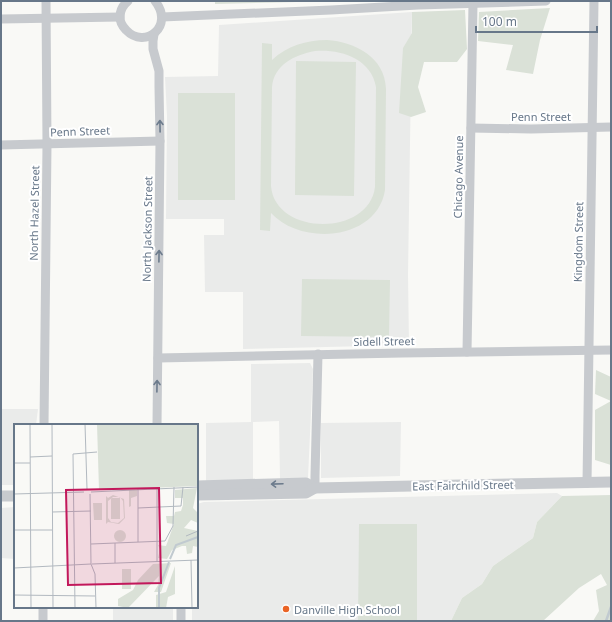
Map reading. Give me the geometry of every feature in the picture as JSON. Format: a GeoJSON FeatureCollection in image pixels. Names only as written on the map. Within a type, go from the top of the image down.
{"type":"FeatureCollection","features":[{"type":"Feature","properties":{"kind":"street","name":"North Hazel Street"},"geometry":{"type":"LineString","coordinates":[[44,424],[47,144],[46,1]]}},
{"type":"Feature","properties":{"kind":"street"},"geometry":{"type":"LineString","coordinates":[[128,1],[121,10],[121,24],[129,33],[137,37],[154,34],[161,24],[162,17],[160,7],[155,1]]}},
{"type":"Feature","properties":{"kind":"street"},"geometry":{"type":"LineString","coordinates":[[162,17],[331,10],[418,4],[546,1]]}},
{"type":"Feature","properties":{"kind":"street","name":"Kingdom Street"},"geometry":{"type":"LineString","coordinates":[[587,483],[594,1]]}},
{"type":"Feature","properties":{"kind":"street","name":"Chicago Avenue"},"geometry":{"type":"LineString","coordinates":[[467,352],[473,3]]}},
{"type":"Feature","properties":{"kind":"street"},"geometry":{"type":"LineString","coordinates":[[1,19],[120,17]]}},
{"type":"Feature","properties":{"kind":"street","name":"North Jackson Street"},"geometry":{"type":"LineString","coordinates":[[154,34],[153,49],[160,87],[157,424]]}},
{"type":"Feature","properties":{"kind":"street","name":"Penn Street"},"geometry":{"type":"LineString","coordinates":[[471,128],[531,129],[611,127]]}},
{"type":"Feature","properties":{"kind":"street","name":"Penn Street"},"geometry":{"type":"LineString","coordinates":[[1,145],[160,141]]}},
{"type":"Feature","properties":{"kind":"street","name":"Sidell Street"},"geometry":{"type":"LineString","coordinates":[[158,358],[611,350]]}},
{"type":"Feature","properties":{"kind":"street"},"geometry":{"type":"LineString","coordinates":[[315,488],[318,354]]}},
{"type":"Feature","properties":{"kind":"street","name":"East Fairchild Street"},"geometry":{"type":"LineString","coordinates":[[198,495],[306,493],[315,488],[611,482]]}},
{"type":"Feature","properties":{"kind":"street","name":"East Fairchild Street"},"geometry":{"type":"LineString","coordinates":[[198,486],[306,483],[315,488]]}},
{"type":"Feature","properties":{"kind":"street"},"geometry":{"type":"LineString","coordinates":[[1,496],[14,496]]}},
{"type":"Feature","properties":{"kind":"street"},"geometry":{"type":"LineString","coordinates":[[43,608],[43,621]]}},
{"type":"Feature","properties":{"kind":"street"},"geometry":{"type":"LineString","coordinates":[[181,608],[181,621]]}},
{"type":"Feature","properties":{"kind":"shaded area"},"geometry":{"type":"Polygon","coordinates":[[[215,1],[339,1],[215,4],[215,1]]]}},
{"type":"Feature","properties":{"kind":"shaded area"},"geometry":{"type":"Polygon","coordinates":[[[550,8],[540,40],[533,74],[506,70],[513,45],[478,41],[479,12],[550,8]]]}},
{"type":"Feature","properties":{"kind":"shaded area"},"geometry":{"type":"Polygon","coordinates":[[[465,10],[467,49],[457,62],[424,62],[418,87],[426,112],[411,117],[399,113],[403,48],[412,33],[412,12],[465,10]]]}},
{"type":"Feature","properties":{"kind":"shaded area"},"geometry":{"type":"Polygon","coordinates":[[[412,12],[408,275],[409,345],[243,349],[243,292],[205,292],[204,235],[224,235],[224,219],[166,219],[167,116],[165,77],[218,76],[219,25],[412,12]]]}},
{"type":"Feature","properties":{"kind":"shaded area"},"geometry":{"type":"Polygon","coordinates":[[[319,40],[338,41],[358,48],[367,53],[380,68],[386,89],[385,190],[379,207],[368,220],[353,228],[336,233],[318,234],[300,230],[284,224],[271,213],[270,231],[260,230],[262,43],[272,44],[272,60],[284,51],[297,45],[319,40]],[[325,51],[307,53],[286,62],[277,73],[272,87],[271,186],[276,202],[288,214],[304,221],[322,224],[341,222],[357,215],[369,203],[375,187],[376,87],[373,77],[361,62],[353,57],[325,51]]]}},
{"type":"Feature","properties":{"kind":"shaded area"},"geometry":{"type":"Polygon","coordinates":[[[296,61],[356,62],[354,196],[295,195],[296,61]]]}},
{"type":"Feature","properties":{"kind":"shaded area"},"geometry":{"type":"Polygon","coordinates":[[[178,93],[235,93],[235,200],[178,200],[178,93]]]}},
{"type":"Feature","properties":{"kind":"shaded area"},"geometry":{"type":"Polygon","coordinates":[[[302,279],[390,280],[389,337],[301,336],[302,279]]]}},
{"type":"Feature","properties":{"kind":"shaded area"},"geometry":{"type":"Polygon","coordinates":[[[310,363],[313,369],[308,478],[280,479],[279,421],[253,422],[253,480],[206,481],[206,423],[251,422],[251,364],[310,363]]]}},
{"type":"Feature","properties":{"kind":"shaded area"},"geometry":{"type":"Polygon","coordinates":[[[596,370],[611,377],[611,401],[595,394],[596,370]]]}},
{"type":"Feature","properties":{"kind":"shaded area"},"geometry":{"type":"Polygon","coordinates":[[[611,401],[611,465],[595,460],[595,410],[611,401]]]}},
{"type":"Feature","properties":{"kind":"shaded area"},"geometry":{"type":"Polygon","coordinates":[[[1,409],[38,409],[36,424],[14,424],[14,485],[1,485],[1,409]]]}},
{"type":"Feature","properties":{"kind":"shaded area"},"geometry":{"type":"Polygon","coordinates":[[[401,422],[400,476],[321,478],[321,423],[401,422]]]}},
{"type":"Feature","properties":{"kind":"shaded area"},"geometry":{"type":"Polygon","coordinates":[[[557,493],[562,496],[537,522],[533,538],[493,566],[482,584],[462,598],[451,621],[192,621],[192,608],[198,608],[198,504],[204,502],[557,493]]]}},
{"type":"Feature","properties":{"kind":"shaded area"},"geometry":{"type":"Polygon","coordinates":[[[611,495],[611,621],[593,621],[599,611],[596,590],[607,585],[601,574],[579,588],[543,621],[451,621],[462,598],[482,584],[493,566],[533,538],[537,522],[562,496],[611,495]]]}},
{"type":"Feature","properties":{"kind":"shaded area"},"geometry":{"type":"Polygon","coordinates":[[[14,507],[14,559],[1,558],[1,508],[14,507]]]}},
{"type":"Feature","properties":{"kind":"shaded area"},"geometry":{"type":"Polygon","coordinates":[[[359,524],[417,524],[417,621],[358,621],[359,524]]]}},
{"type":"Feature","properties":{"kind":"shaded area"},"geometry":{"type":"Polygon","coordinates":[[[113,608],[173,608],[173,621],[113,621],[113,608]]]}},
{"type":"Feature","properties":{"kind":"waterway"},"geometry":{"type":"LineString","coordinates":[[606,621],[611,607]]}},
{"type":"Feature","properties":{"kind":"place","name":"Danville High School"},"geometry":{"type":"Point","coordinates":[286,609]}}]}
